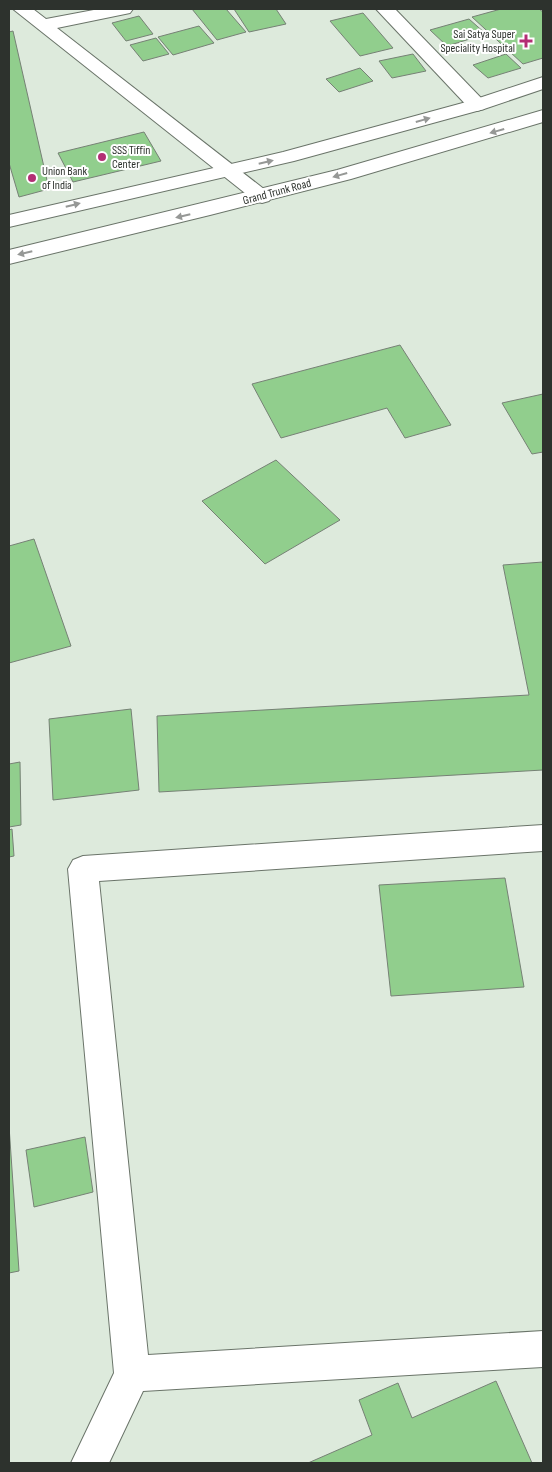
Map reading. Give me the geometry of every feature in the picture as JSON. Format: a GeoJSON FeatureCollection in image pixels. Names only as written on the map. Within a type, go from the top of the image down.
{"type":"FeatureCollection","features":[{"type":"Feature","properties":{"kind":"street"},"geometry":{"type":"LineString","coordinates":[[45,25],[124,9]]}},
{"type":"Feature","properties":{"kind":"street"},"geometry":{"type":"LineString","coordinates":[[385,9],[477,104]]}},
{"type":"Feature","properties":{"kind":"street"},"geometry":{"type":"LineString","coordinates":[[18,10],[45,25],[262,197]]}},
{"type":"Feature","properties":{"kind":"street"},"geometry":{"type":"LineString","coordinates":[[9,221],[305,152],[477,104],[543,83]]}},
{"type":"Feature","properties":{"kind":"street","name":"Grand Trunk Road"},"geometry":{"type":"LineString","coordinates":[[9,257],[262,197],[500,130],[543,116]]}},
{"type":"Feature","properties":{"kind":"street"},"geometry":{"type":"LineString","coordinates":[[90,1463],[132,1374],[83,869],[543,838]]}},
{"type":"Feature","properties":{"kind":"street"},"geometry":{"type":"LineString","coordinates":[[132,1374],[543,1349]]}},
{"type":"Feature","properties":{"kind":"building"},"geometry":{"type":"Polygon","coordinates":[[[192,9],[226,9],[246,32],[217,40],[192,9]]]}},
{"type":"Feature","properties":{"kind":"building"},"geometry":{"type":"Polygon","coordinates":[[[234,9],[276,9],[286,24],[249,32],[234,9]]]}},
{"type":"Feature","properties":{"kind":"building"},"geometry":{"type":"Polygon","coordinates":[[[501,9],[539,9],[543,12],[543,58],[523,64],[472,17],[501,9]]]}},
{"type":"Feature","properties":{"kind":"building"},"geometry":{"type":"Polygon","coordinates":[[[363,13],[393,48],[360,56],[330,21],[363,13]]]}},
{"type":"Feature","properties":{"kind":"building"},"geometry":{"type":"Polygon","coordinates":[[[139,16],[153,34],[126,41],[112,23],[139,16]]]}},
{"type":"Feature","properties":{"kind":"building"},"geometry":{"type":"Polygon","coordinates":[[[469,19],[486,34],[447,46],[430,30],[469,19]]]}},
{"type":"Feature","properties":{"kind":"building"},"geometry":{"type":"Polygon","coordinates":[[[199,26],[214,43],[173,55],[158,37],[199,26]]]}},
{"type":"Feature","properties":{"kind":"building"},"geometry":{"type":"Polygon","coordinates":[[[13,31],[49,189],[19,197],[9,163],[9,32],[13,31]]]}},
{"type":"Feature","properties":{"kind":"building"},"geometry":{"type":"Polygon","coordinates":[[[156,38],[169,54],[143,61],[130,45],[156,38]]]}},
{"type":"Feature","properties":{"kind":"building"},"geometry":{"type":"Polygon","coordinates":[[[413,54],[426,71],[392,78],[379,61],[413,54]]]}},
{"type":"Feature","properties":{"kind":"building"},"geometry":{"type":"Polygon","coordinates":[[[506,54],[521,68],[488,78],[473,65],[506,54]]]}},
{"type":"Feature","properties":{"kind":"building"},"geometry":{"type":"Polygon","coordinates":[[[360,68],[373,81],[339,92],[326,79],[360,68]]]}},
{"type":"Feature","properties":{"kind":"building"},"geometry":{"type":"Polygon","coordinates":[[[144,132],[161,161],[73,182],[58,153],[144,132]]]}},
{"type":"Feature","properties":{"kind":"building"},"geometry":{"type":"Polygon","coordinates":[[[400,345],[451,425],[405,438],[387,408],[281,438],[252,384],[400,345]]]}},
{"type":"Feature","properties":{"kind":"building"},"geometry":{"type":"Polygon","coordinates":[[[543,394],[543,452],[532,454],[502,403],[543,394]]]}},
{"type":"Feature","properties":{"kind":"building"},"geometry":{"type":"Polygon","coordinates":[[[276,460],[340,520],[265,564],[202,501],[276,460]]]}},
{"type":"Feature","properties":{"kind":"building"},"geometry":{"type":"Polygon","coordinates":[[[34,539],[71,646],[9,663],[9,546],[34,539]]]}},
{"type":"Feature","properties":{"kind":"building"},"geometry":{"type":"Polygon","coordinates":[[[543,562],[543,770],[159,792],[157,716],[529,695],[503,565],[543,562]]]}},
{"type":"Feature","properties":{"kind":"building"},"geometry":{"type":"Polygon","coordinates":[[[131,709],[139,790],[53,800],[49,719],[131,709]]]}},
{"type":"Feature","properties":{"kind":"building"},"geometry":{"type":"Polygon","coordinates":[[[20,762],[21,825],[9,827],[9,764],[20,762]]]}},
{"type":"Feature","properties":{"kind":"building"},"geometry":{"type":"Polygon","coordinates":[[[12,829],[14,856],[9,857],[9,830],[12,829]]]}},
{"type":"Feature","properties":{"kind":"building"},"geometry":{"type":"Polygon","coordinates":[[[505,878],[524,987],[391,996],[379,885],[505,878]]]}},
{"type":"Feature","properties":{"kind":"building"},"geometry":{"type":"Polygon","coordinates":[[[9,1126],[19,1271],[9,1273],[9,1126]]]}},
{"type":"Feature","properties":{"kind":"building"},"geometry":{"type":"Polygon","coordinates":[[[85,1137],[93,1192],[34,1207],[26,1150],[85,1137]]]}},
{"type":"Feature","properties":{"kind":"building"},"geometry":{"type":"Polygon","coordinates":[[[496,1381],[532,1463],[308,1463],[372,1435],[359,1400],[398,1383],[412,1418],[496,1381]]]}},
{"type":"Feature","properties":{"kind":"place","name":"Sai Satya Super Speciality Hospital"},"geometry":{"type":"Point","coordinates":[526,41]}},
{"type":"Feature","properties":{"kind":"place","name":"SSS Tiffin Center"},"geometry":{"type":"Point","coordinates":[102,157]}},
{"type":"Feature","properties":{"kind":"place","name":"Union Bank of India"},"geometry":{"type":"Point","coordinates":[32,178]}}]}
